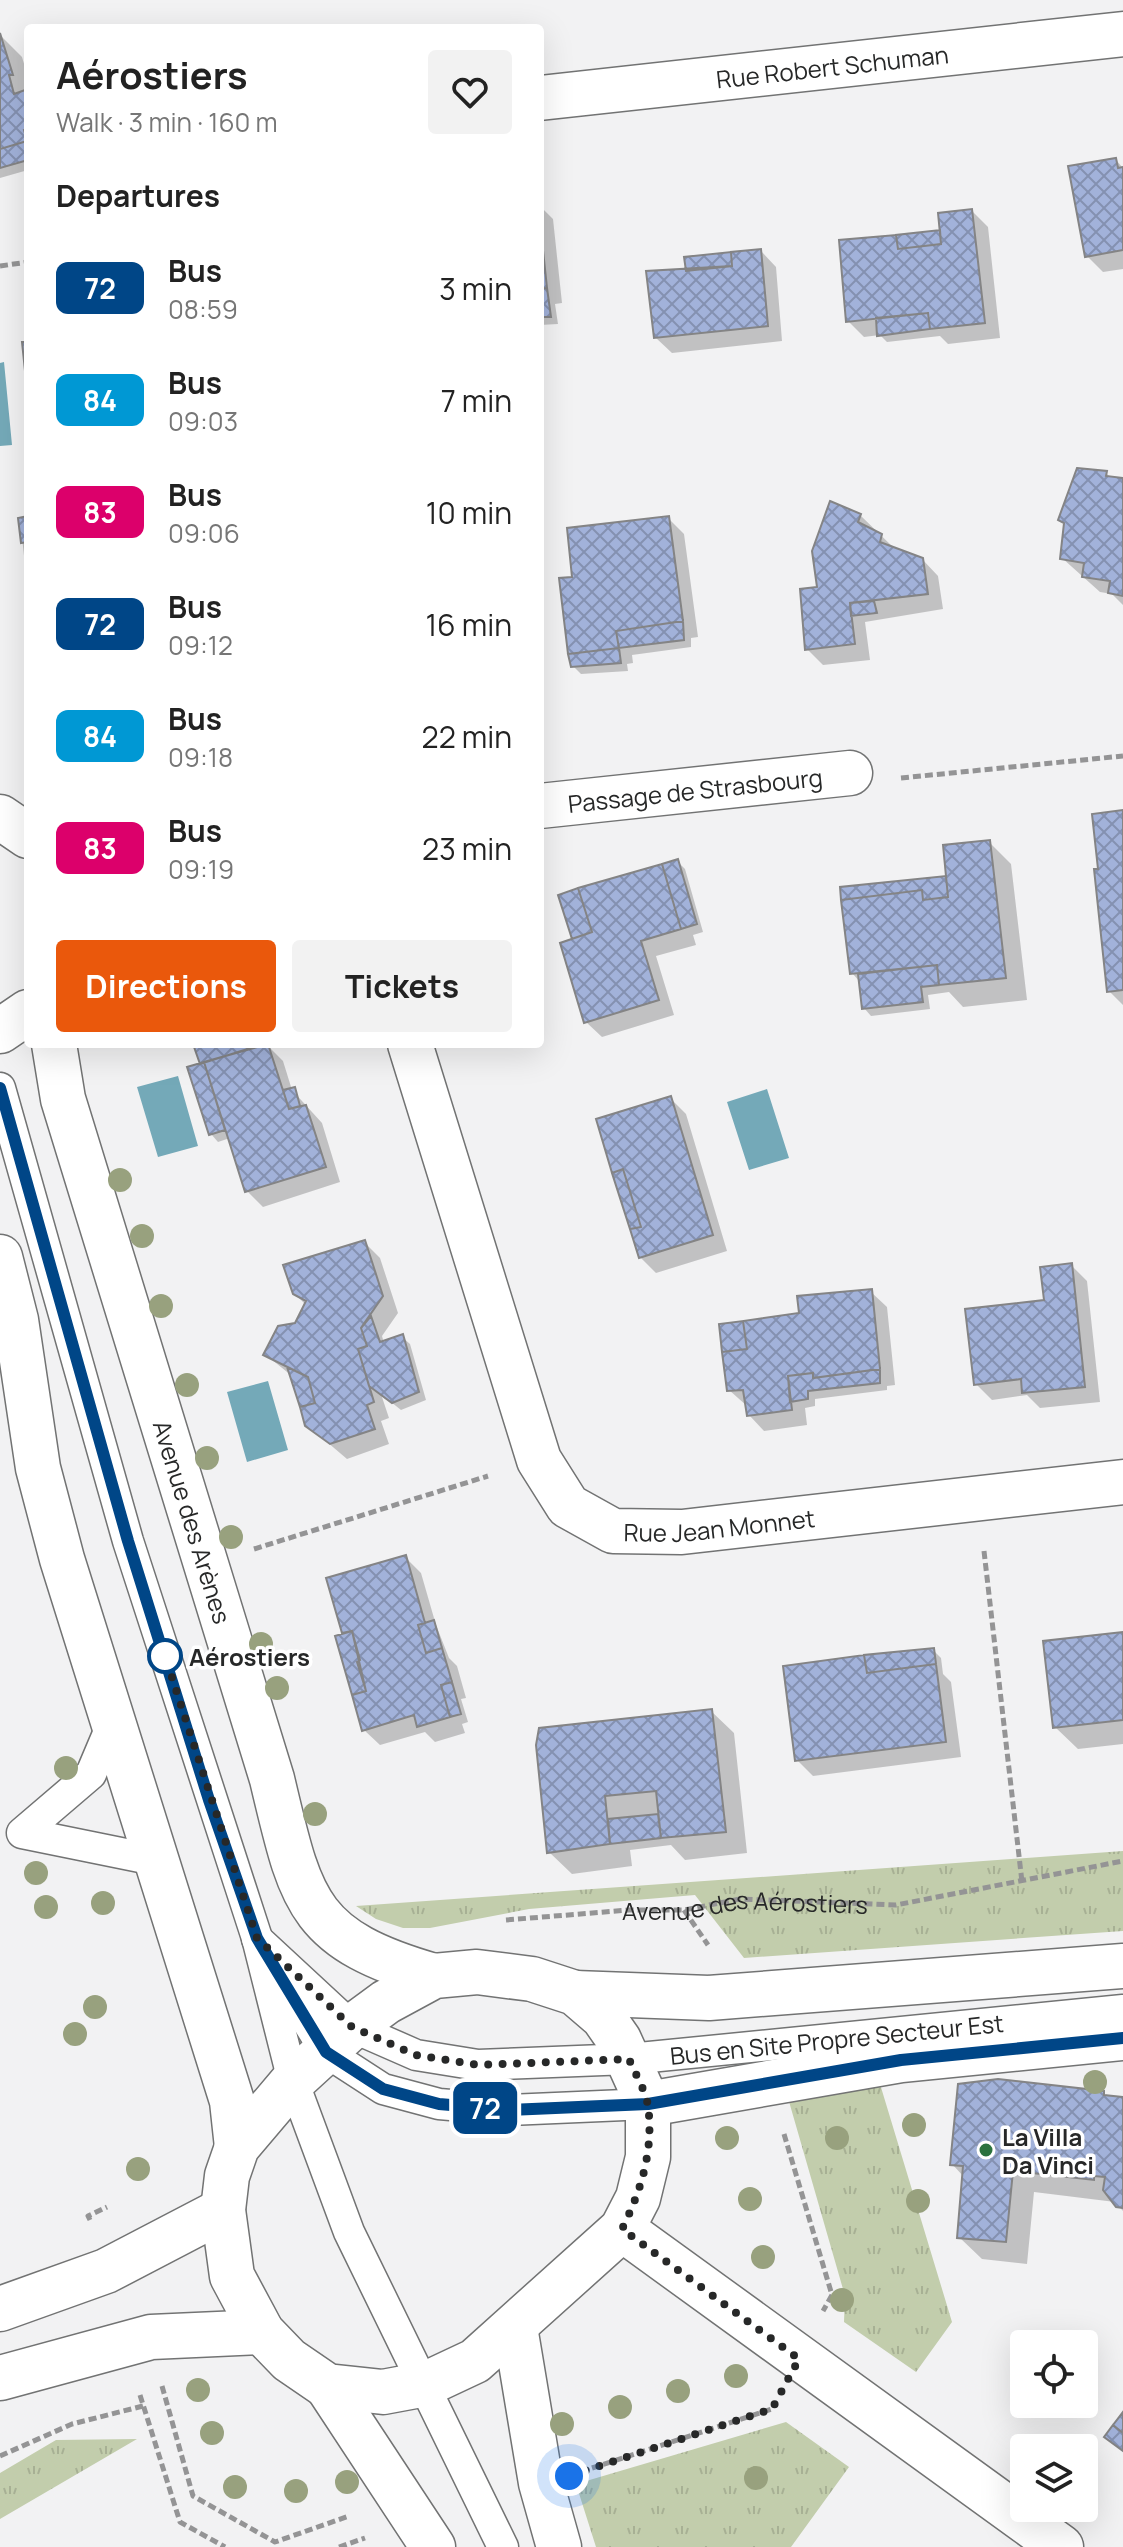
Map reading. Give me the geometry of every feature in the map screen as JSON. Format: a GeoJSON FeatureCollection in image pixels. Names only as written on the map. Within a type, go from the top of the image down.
{"type":"FeatureCollection","features":[{"type":"Feature","properties":{"kind":"street","name":"Rue Robert Schuman"},"geometry":{"type":"LineString","coordinates":[[544,98],[1123,34]]}},
{"type":"Feature","properties":{"kind":"street","name":"Passage de Strasbourg"},"geometry":{"type":"LineString","coordinates":[[544,806],[850,773]]}},
{"type":"Feature","properties":{"kind":"street"},"geometry":{"type":"LineString","coordinates":[[0,1031],[24,1015]]}},
{"type":"Feature","properties":{"kind":"street","name":"Avenue des Arènes"},"geometry":{"type":"LineString","coordinates":[[55,1048],[63,1099],[272,1779],[301,1890],[319,1916],[342,1936],[384,1961],[434,1976]]}},
{"type":"Feature","properties":{"kind":"street","name":"Rue Jean Monnet"},"geometry":{"type":"LineString","coordinates":[[411,1048],[539,1460],[568,1506],[613,1531],[682,1532],[1123,1482]]}},
{"type":"Feature","properties":{"kind":"street"},"geometry":{"type":"LineString","coordinates":[[0,1257],[16,1320],[38,1468],[62,1559],[232,2101],[237,2147]]}},
{"type":"Feature","properties":{"kind":"street"},"geometry":{"type":"LineString","coordinates":[[575,1993],[603,2017],[629,2059],[648,2104],[648,2157],[638,2198],[622,2229],[475,2361],[426,2384],[383,2392],[327,2386],[289,2360],[262,2332],[232,2276],[223,2210],[227,2176],[237,2147],[293,2081],[339,2039],[386,2002],[434,1976],[477,1972],[532,1979],[575,1993],[709,1998],[1123,1966]]}},
{"type":"Feature","properties":{"kind":"street"},"geometry":{"type":"LineString","coordinates":[[648,2104],[901,2060],[1123,2038]]}},
{"type":"Feature","properties":{"kind":"street"},"geometry":{"type":"LineString","coordinates":[[0,2309],[128,2260],[223,2210]]}},
{"type":"Feature","properties":{"kind":"street"},"geometry":{"type":"LineString","coordinates":[[622,2229],[1061,2547]]}},
{"type":"Feature","properties":{"kind":"street"},"geometry":{"type":"LineString","coordinates":[[515,2327],[541,2483],[559,2547]]}},
{"type":"Feature","properties":{"kind":"street"},"geometry":{"type":"LineString","coordinates":[[0,2378],[151,2337],[262,2332]]}},
{"type":"Feature","properties":{"kind":"street"},"geometry":{"type":"LineString","coordinates":[[327,2386],[387,2516],[433,2547]]}},
{"type":"Feature","properties":{"kind":"lane","name":"Bus en Site Propre Secteur Est"},"geometry":{"type":"LineString","coordinates":[[0,1088],[128,1541],[257,1938],[293,2081],[349,2232],[426,2384],[503,2547]]}},
{"type":"Feature","properties":{"kind":"lane"},"geometry":{"type":"LineString","coordinates":[[113,1722],[91,1774],[22,1833],[155,1860]]}},
{"type":"Feature","properties":{"kind":"lane","name":"Bus en Site Propre Secteur Est"},"geometry":{"type":"LineString","coordinates":[[257,1938],[383,2089],[439,2104],[509,2110],[648,2104]]}},
{"type":"Feature","properties":{"kind":"lane","name":"Bus en Site Propre Secteur Est"},"geometry":{"type":"LineString","coordinates":[[339,2039],[478,2065],[629,2059],[1123,2010]]}},
{"type":"Feature","properties":{"kind":"path"},"geometry":{"type":"LineString","coordinates":[[0,266],[24,263]]}},
{"type":"Feature","properties":{"kind":"path"},"geometry":{"type":"LineString","coordinates":[[850,773],[870,782],[1123,756]]}},
{"type":"Feature","properties":{"kind":"path"},"geometry":{"type":"LineString","coordinates":[[205,1564],[539,1460]]}},
{"type":"Feature","properties":{"kind":"path"},"geometry":{"type":"LineString","coordinates":[[978,1498],[1022,1882]]}},
{"type":"Feature","properties":{"kind":"path","name":"Avenue des Aérostiers"},"geometry":{"type":"LineString","coordinates":[[494,1923],[614,1911],[684,1910],[740,1899],[896,1905],[1123,1861]]}},
{"type":"Feature","properties":{"kind":"path"},"geometry":{"type":"LineString","coordinates":[[112,2205],[128,2260]]}},
{"type":"Feature","properties":{"kind":"path"},"geometry":{"type":"LineString","coordinates":[[151,2337],[193,2496],[275,2542],[387,2516]]}},
{"type":"Feature","properties":{"kind":"path"},"geometry":{"type":"LineString","coordinates":[[583,2471],[772,2409],[799,2359]]}},
{"type":"Feature","properties":{"kind":"path"},"geometry":{"type":"LineString","coordinates":[[0,2456],[72,2424],[143,2406],[180,2522],[225,2547]]}},
{"type":"Feature","properties":{"kind":"path"},"geometry":{"type":"LineString","coordinates":[[339,2547],[387,2516]]}},
{"type":"Feature","properties":{"kind":"green space"},"geometry":{"type":"Polygon","coordinates":[[[1123,1851],[1123,1931],[744,1958],[695,1895],[529,1909],[430,1928],[403,1928],[376,1919],[356,1906],[1123,1851]]]}},
{"type":"Feature","properties":{"kind":"green space"},"geometry":{"type":"Polygon","coordinates":[[[880,2084],[952,2322],[916,2372],[844,2322],[845,2296],[788,2098],[880,2084]]]}},
{"type":"Feature","properties":{"kind":"green space"},"geometry":{"type":"Polygon","coordinates":[[[786,2422],[849,2467],[791,2547],[596,2547],[576,2484],[786,2422]]]}},
{"type":"Feature","properties":{"kind":"green space"},"geometry":{"type":"Polygon","coordinates":[[[137,2439],[0,2519],[0,2473],[56,2440],[137,2439]]]}},
{"type":"Feature","properties":{"kind":"water"},"geometry":{"type":"Polygon","coordinates":[[[4,362],[12,445],[0,446],[0,363],[4,362]]]}},
{"type":"Feature","properties":{"kind":"water"},"geometry":{"type":"Polygon","coordinates":[[[178,1076],[198,1146],[158,1157],[137,1087],[178,1076]]]}},
{"type":"Feature","properties":{"kind":"water"},"geometry":{"type":"Polygon","coordinates":[[[767,1089],[789,1158],[749,1170],[727,1102],[767,1089]]]}},
{"type":"Feature","properties":{"kind":"water"},"geometry":{"type":"Polygon","coordinates":[[[268,1381],[288,1450],[247,1462],[227,1392],[268,1381]]]}},
{"type":"Feature","properties":{"kind":"building"},"geometry":{"type":"Polygon","coordinates":[[[0,33],[13,75],[9,75],[14,94],[24,90],[24,142],[0,149],[0,33]]]}},
{"type":"Feature","properties":{"kind":"building"},"geometry":{"type":"Polygon","coordinates":[[[24,142],[24,161],[0,168],[0,149],[24,142]]]}},
{"type":"Feature","properties":{"kind":"building"},"geometry":{"type":"Polygon","coordinates":[[[1116,158],[1118,168],[1123,167],[1123,250],[1085,257],[1068,166],[1116,158]]]}},
{"type":"Feature","properties":{"kind":"building"},"geometry":{"type":"Polygon","coordinates":[[[972,209],[985,323],[930,329],[928,313],[846,322],[839,240],[896,235],[898,249],[941,244],[938,213],[972,209]]]}},
{"type":"Feature","properties":{"kind":"building"},"geometry":{"type":"Polygon","coordinates":[[[940,230],[941,244],[898,249],[896,235],[940,230]]]}},
{"type":"Feature","properties":{"kind":"building"},"geometry":{"type":"Polygon","coordinates":[[[761,249],[768,326],[654,338],[646,271],[732,266],[731,252],[761,249]]]}},
{"type":"Feature","properties":{"kind":"building"},"geometry":{"type":"Polygon","coordinates":[[[731,252],[732,266],[686,271],[684,257],[731,252]]]}},
{"type":"Feature","properties":{"kind":"building"},"geometry":{"type":"Polygon","coordinates":[[[544,260],[547,288],[544,288],[544,260]]]}},
{"type":"Feature","properties":{"kind":"building"},"geometry":{"type":"Polygon","coordinates":[[[544,288],[547,288],[551,317],[544,317],[544,288]]]}},
{"type":"Feature","properties":{"kind":"building"},"geometry":{"type":"Polygon","coordinates":[[[928,313],[930,329],[877,336],[876,318],[928,313]]]}},
{"type":"Feature","properties":{"kind":"building"},"geometry":{"type":"Polygon","coordinates":[[[1077,468],[1107,471],[1106,476],[1123,478],[1123,596],[1108,593],[1110,581],[1082,577],[1084,563],[1060,559],[1064,523],[1058,520],[1077,468]]]}},
{"type":"Feature","properties":{"kind":"building"},"geometry":{"type":"Polygon","coordinates":[[[830,501],[861,514],[858,522],[882,534],[880,542],[923,558],[928,594],[850,603],[855,644],[805,650],[800,589],[817,587],[812,551],[830,501]]]}},
{"type":"Feature","properties":{"kind":"building"},"geometry":{"type":"Polygon","coordinates":[[[669,516],[683,621],[616,631],[619,648],[568,654],[559,578],[572,577],[567,528],[669,516]]]}},
{"type":"Feature","properties":{"kind":"building"},"geometry":{"type":"Polygon","coordinates":[[[24,517],[24,543],[21,543],[18,518],[24,517]]]}},
{"type":"Feature","properties":{"kind":"building"},"geometry":{"type":"Polygon","coordinates":[[[874,601],[877,613],[851,616],[850,603],[874,601]]]}},
{"type":"Feature","properties":{"kind":"building"},"geometry":{"type":"Polygon","coordinates":[[[683,621],[684,640],[619,648],[616,631],[683,621]]]}},
{"type":"Feature","properties":{"kind":"building"},"geometry":{"type":"Polygon","coordinates":[[[619,648],[621,663],[571,667],[568,654],[619,648]]]}},
{"type":"Feature","properties":{"kind":"building"},"geometry":{"type":"Polygon","coordinates":[[[1123,810],[1123,990],[1107,992],[1094,869],[1098,869],[1092,814],[1123,810]]]}},
{"type":"Feature","properties":{"kind":"building"},"geometry":{"type":"Polygon","coordinates":[[[990,840],[1006,978],[939,985],[937,965],[850,974],[841,900],[922,890],[923,900],[948,897],[943,845],[990,840]]]}},
{"type":"Feature","properties":{"kind":"building"},"geometry":{"type":"Polygon","coordinates":[[[678,859],[697,924],[681,929],[662,864],[678,859]]]}},
{"type":"Feature","properties":{"kind":"building"},"geometry":{"type":"Polygon","coordinates":[[[662,864],[681,929],[641,941],[659,1000],[584,1023],[560,943],[592,932],[578,888],[662,864]]]}},
{"type":"Feature","properties":{"kind":"building"},"geometry":{"type":"Polygon","coordinates":[[[946,876],[948,897],[923,900],[922,890],[841,900],[840,887],[946,876]]]}},
{"type":"Feature","properties":{"kind":"building"},"geometry":{"type":"Polygon","coordinates":[[[578,888],[592,932],[572,939],[558,895],[578,888]]]}},
{"type":"Feature","properties":{"kind":"building"},"geometry":{"type":"Polygon","coordinates":[[[937,965],[939,985],[921,987],[923,1002],[862,1009],[858,974],[937,965]]]}},
{"type":"Feature","properties":{"kind":"building"},"geometry":{"type":"Polygon","coordinates":[[[194,1048],[251,1048],[200,1064],[194,1048]]]}},
{"type":"Feature","properties":{"kind":"building"},"geometry":{"type":"Polygon","coordinates":[[[254,1048],[269,1048],[289,1109],[306,1105],[326,1167],[245,1192],[204,1062],[254,1048]]]}},
{"type":"Feature","properties":{"kind":"building"},"geometry":{"type":"Polygon","coordinates":[[[204,1062],[225,1130],[209,1135],[187,1067],[204,1062]]]}},
{"type":"Feature","properties":{"kind":"building"},"geometry":{"type":"Polygon","coordinates":[[[295,1087],[300,1106],[289,1109],[283,1090],[295,1087]]]}},
{"type":"Feature","properties":{"kind":"building"},"geometry":{"type":"Polygon","coordinates":[[[671,1096],[713,1235],[639,1258],[630,1229],[641,1227],[623,1169],[612,1173],[596,1119],[671,1096]]]}},
{"type":"Feature","properties":{"kind":"building"},"geometry":{"type":"Polygon","coordinates":[[[623,1169],[641,1227],[630,1229],[612,1173],[623,1169]]]}},
{"type":"Feature","properties":{"kind":"building"},"geometry":{"type":"Polygon","coordinates":[[[365,1240],[383,1296],[361,1328],[367,1346],[358,1349],[374,1402],[367,1405],[375,1429],[330,1444],[305,1426],[300,1407],[315,1403],[308,1377],[263,1355],[278,1326],[295,1323],[306,1301],[293,1294],[283,1265],[365,1240]]]}},
{"type":"Feature","properties":{"kind":"building"},"geometry":{"type":"Polygon","coordinates":[[[1072,1263],[1085,1387],[1022,1393],[1021,1379],[974,1385],[965,1309],[1044,1300],[1040,1267],[1072,1263]]]}},
{"type":"Feature","properties":{"kind":"building"},"geometry":{"type":"Polygon","coordinates":[[[872,1289],[880,1369],[813,1378],[813,1373],[788,1376],[792,1410],[747,1416],[743,1390],[727,1391],[722,1352],[747,1349],[743,1321],[799,1313],[797,1296],[872,1289]]]}},
{"type":"Feature","properties":{"kind":"building"},"geometry":{"type":"Polygon","coordinates":[[[371,1316],[380,1342],[403,1334],[419,1392],[392,1403],[369,1386],[358,1349],[367,1346],[361,1328],[371,1316]]]}},
{"type":"Feature","properties":{"kind":"building"},"geometry":{"type":"Polygon","coordinates":[[[743,1321],[747,1349],[722,1352],[719,1324],[743,1321]]]}},
{"type":"Feature","properties":{"kind":"building"},"geometry":{"type":"Polygon","coordinates":[[[287,1367],[308,1377],[315,1403],[300,1407],[287,1367]]]}},
{"type":"Feature","properties":{"kind":"building"},"geometry":{"type":"Polygon","coordinates":[[[880,1369],[880,1383],[808,1391],[808,1399],[790,1402],[788,1376],[813,1373],[813,1378],[880,1369]]]}},
{"type":"Feature","properties":{"kind":"building"},"geometry":{"type":"Polygon","coordinates":[[[406,1555],[425,1623],[418,1625],[426,1653],[442,1648],[452,1682],[441,1685],[450,1717],[417,1727],[414,1715],[362,1731],[352,1695],[366,1691],[357,1662],[360,1660],[352,1631],[342,1633],[326,1578],[406,1555]]]}},
{"type":"Feature","properties":{"kind":"building"},"geometry":{"type":"Polygon","coordinates":[[[434,1620],[442,1648],[426,1653],[418,1625],[434,1620]]]}},
{"type":"Feature","properties":{"kind":"building"},"geometry":{"type":"Polygon","coordinates":[[[352,1631],[366,1691],[352,1695],[335,1636],[352,1631]]]}},
{"type":"Feature","properties":{"kind":"building"},"geometry":{"type":"Polygon","coordinates":[[[1123,1632],[1123,1720],[1053,1728],[1043,1641],[1123,1632]]]}},
{"type":"Feature","properties":{"kind":"building"},"geometry":{"type":"Polygon","coordinates":[[[934,1648],[936,1664],[867,1673],[864,1655],[934,1648]]]}},
{"type":"Feature","properties":{"kind":"building"},"geometry":{"type":"Polygon","coordinates":[[[864,1655],[867,1673],[936,1664],[946,1742],[795,1761],[783,1666],[864,1655]]]}},
{"type":"Feature","properties":{"kind":"building"},"geometry":{"type":"Polygon","coordinates":[[[452,1682],[461,1714],[450,1717],[441,1685],[452,1682]]]}},
{"type":"Feature","properties":{"kind":"building"},"geometry":{"type":"Polygon","coordinates":[[[712,1709],[726,1832],[661,1838],[656,1791],[605,1796],[610,1844],[547,1853],[536,1745],[539,1728],[712,1709]]]}},
{"type":"Feature","properties":{"kind":"building"},"geometry":{"type":"Polygon","coordinates":[[[658,1814],[661,1838],[610,1844],[608,1819],[658,1814]]]}},
{"type":"Feature","properties":{"kind":"building"},"geometry":{"type":"Polygon","coordinates":[[[998,2079],[1104,2091],[1104,2095],[1123,2097],[1123,2208],[1116,2207],[1103,2190],[1105,2177],[1094,2176],[1094,2180],[1013,2171],[1006,2242],[957,2238],[963,2166],[950,2165],[958,2084],[998,2079]]]}},
{"type":"Feature","properties":{"kind":"building"},"geometry":{"type":"Polygon","coordinates":[[[1123,2412],[1123,2433],[1113,2425],[1123,2412]]]}},
{"type":"Feature","properties":{"kind":"building"},"geometry":{"type":"Polygon","coordinates":[[[1113,2425],[1123,2433],[1123,2451],[1104,2437],[1113,2425]]]}},
{"type":"Feature","properties":{"kind":"bus line","name":"72"},"geometry":{"type":"LineString","coordinates":[[0,1088],[128,1541],[209,1800],[257,1938],[326,2052],[383,2089],[439,2104],[509,2110],[648,2104],[901,2060],[1123,2038]]}},
{"type":"Feature","properties":{"kind":"place","name":"Aérostiers"},"geometry":{"type":"Point","coordinates":[165,1656]}},
{"type":"Feature","properties":{"kind":"place","name":"La Villa Da Vinci"},"geometry":{"type":"Point","coordinates":[986,2150]}},
{"type":"Feature","properties":{"kind":"route"},"geometry":{"type":"LineString","coordinates":[[165,1656],[164,1653],[209,1800],[257,1938],[352,2027],[416,2055],[478,2065],[629,2059],[648,2104],[648,2157],[638,2198],[622,2229],[799,2359],[772,2409],[569,2476]]}}]}
